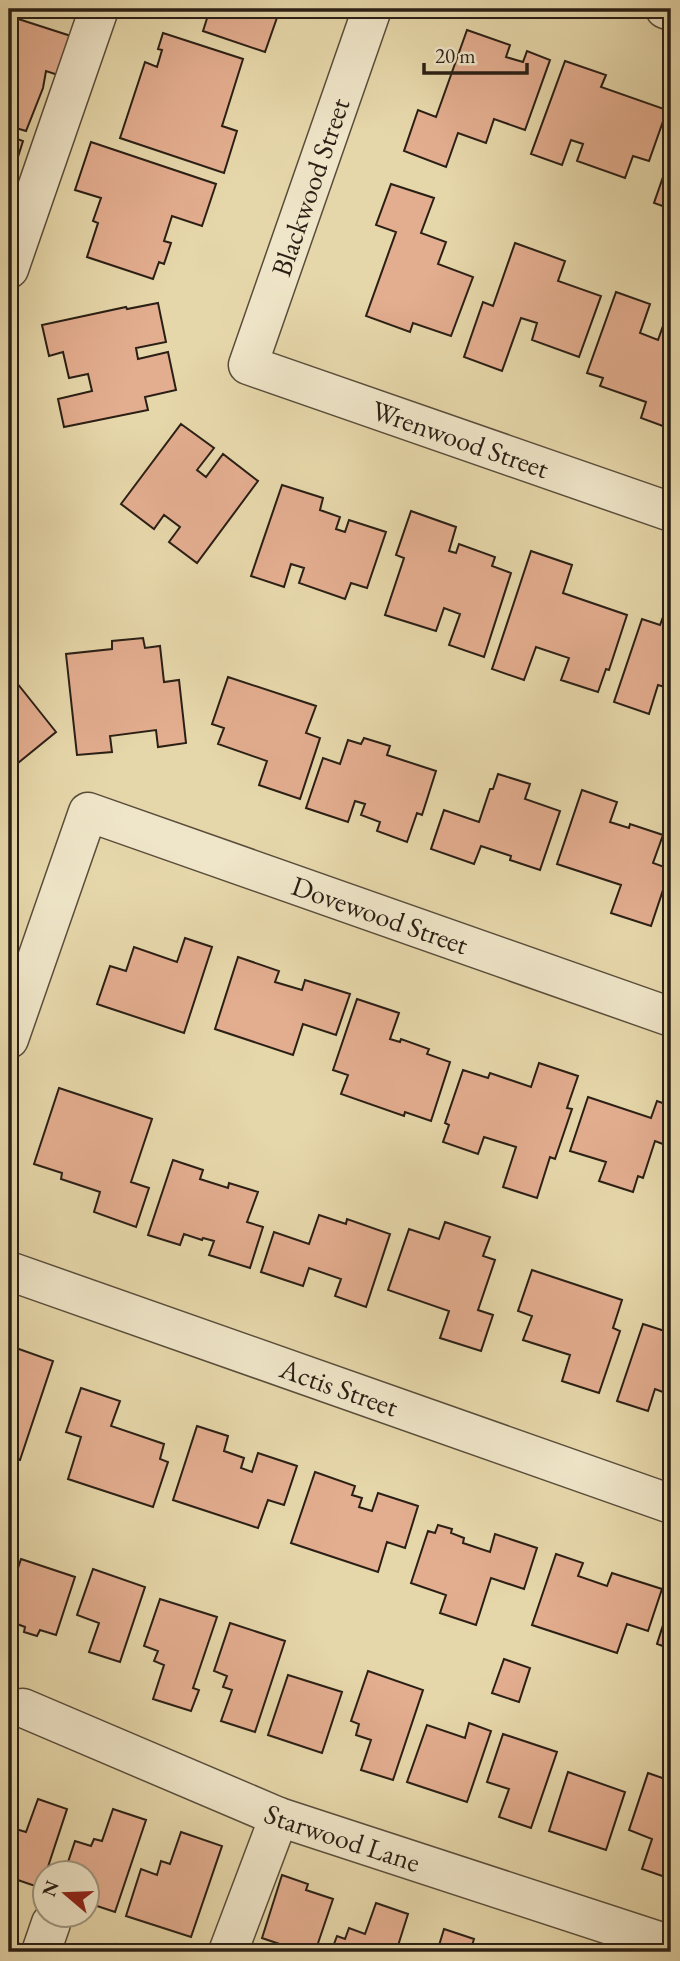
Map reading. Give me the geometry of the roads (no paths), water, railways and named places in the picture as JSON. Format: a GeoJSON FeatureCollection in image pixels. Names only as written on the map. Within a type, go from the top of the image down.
{"type":"FeatureCollection","features":[{"type":"Feature","properties":{"kind":"street"},"geometry":{"type":"LineString","coordinates":[[9,269],[99,9]]}},
{"type":"Feature","properties":{"kind":"street","name":"Blackwood Street"},"geometry":{"type":"LineString","coordinates":[[248,365],[372,9]]}},
{"type":"Feature","properties":{"kind":"street"},"geometry":{"type":"LineString","coordinates":[[665,9],[671,11]]}},
{"type":"Feature","properties":{"kind":"street","name":"Wrenwood Street"},"geometry":{"type":"LineString","coordinates":[[248,365],[671,512]]}},
{"type":"Feature","properties":{"kind":"street","name":"Dovewood Street"},"geometry":{"type":"LineString","coordinates":[[9,1039],[88,813],[671,1017]]}},
{"type":"Feature","properties":{"kind":"street","name":"Actis Street"},"geometry":{"type":"LineString","coordinates":[[9,1271],[671,1504]]}},
{"type":"Feature","properties":{"kind":"street","name":"Starwood Lane"},"geometry":{"type":"LineString","coordinates":[[23,1708],[279,1817],[671,1945]]}},
{"type":"Feature","properties":{"kind":"street"},"geometry":{"type":"LineString","coordinates":[[228,1952],[279,1817]]}}]}
